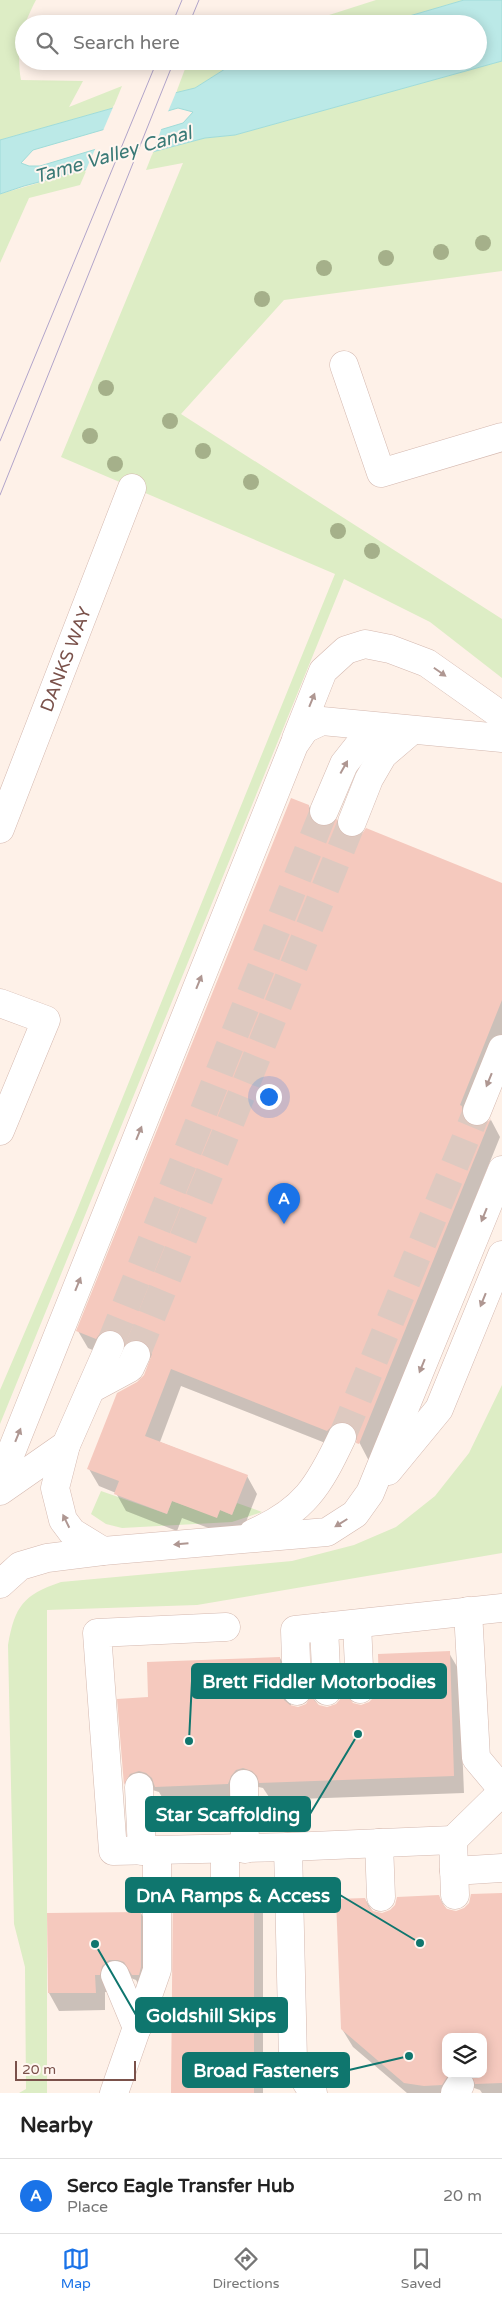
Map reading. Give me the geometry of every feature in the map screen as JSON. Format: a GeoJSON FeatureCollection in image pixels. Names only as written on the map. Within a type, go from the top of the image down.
{"type":"FeatureCollection","features":[{"type":"Feature","properties":{"kind":"street"},"geometry":{"type":"LineString","coordinates":[[344,365],[381,473],[502,437]]}},
{"type":"Feature","properties":{"kind":"street","name":"DANKS WAY"},"geometry":{"type":"LineString","coordinates":[[0,829],[132,488]]}},
{"type":"Feature","properties":{"kind":"street"},"geometry":{"type":"LineString","coordinates":[[0,1480],[323,671],[346,650],[365,644],[390,649],[426,663],[502,716]]}},
{"type":"Feature","properties":{"kind":"street"},"geometry":{"type":"LineString","coordinates":[[294,745],[305,729],[322,721],[502,738]]}},
{"type":"Feature","properties":{"kind":"street"},"geometry":{"type":"LineString","coordinates":[[324,811],[344,764],[359,745],[382,736],[414,729]]}},
{"type":"Feature","properties":{"kind":"street"},"geometry":{"type":"LineString","coordinates":[[352,822],[369,779],[383,755],[414,729]]}},
{"type":"Feature","properties":{"kind":"street"},"geometry":{"type":"LineString","coordinates":[[0,1003],[46,1020],[0,1131]]}},
{"type":"Feature","properties":{"kind":"street"},"geometry":{"type":"LineString","coordinates":[[477,1111],[502,1049]]}},
{"type":"Feature","properties":{"kind":"street"},"geometry":{"type":"LineString","coordinates":[[370,1493],[502,1170]]}},
{"type":"Feature","properties":{"kind":"street"},"geometry":{"type":"LineString","coordinates":[[0,1584],[20,1566],[47,1558],[103,1551],[327,1532],[355,1514],[438,1409],[502,1255]]}},
{"type":"Feature","properties":{"kind":"street"},"geometry":{"type":"LineString","coordinates":[[103,1551],[72,1532],[64,1520],[55,1488],[66,1445],[110,1344]]}},
{"type":"Feature","properties":{"kind":"street"},"geometry":{"type":"LineString","coordinates":[[91,1389],[130,1368],[136,1355]]}},
{"type":"Feature","properties":{"kind":"street"},"geometry":{"type":"LineString","coordinates":[[238,1539],[277,1522],[300,1505],[328,1468],[342,1437]]}},
{"type":"Feature","properties":{"kind":"street"},"geometry":{"type":"LineString","coordinates":[[0,1491],[66,1445]]}},
{"type":"Feature","properties":{"kind":"street"},"geometry":{"type":"LineString","coordinates":[[297,1691],[295,1630],[502,1608]]}},
{"type":"Feature","properties":{"kind":"street"},"geometry":{"type":"LineString","coordinates":[[226,1627],[97,1633],[113,1851],[235,1849],[453,1840],[502,1790],[476,1758],[468,1612]]}},
{"type":"Feature","properties":{"kind":"street"},"geometry":{"type":"LineString","coordinates":[[357,1624],[360,1689]]}},
{"type":"Feature","properties":{"kind":"street"},"geometry":{"type":"LineString","coordinates":[[324,1627],[327,1691]]}},
{"type":"Feature","properties":{"kind":"street"},"geometry":{"type":"LineString","coordinates":[[225,1882],[235,1849],[244,1784]]}},
{"type":"Feature","properties":{"kind":"street"},"geometry":{"type":"LineString","coordinates":[[114,2093],[158,1970],[150,1851],[139,1787]]}},
{"type":"Feature","properties":{"kind":"street"},"geometry":{"type":"LineString","coordinates":[[453,1840],[454,1883],[502,1868]]}},
{"type":"Feature","properties":{"kind":"street"},"geometry":{"type":"LineString","coordinates":[[379,1843],[381,1897]]}},
{"type":"Feature","properties":{"kind":"street"},"geometry":{"type":"LineString","coordinates":[[288,1847],[293,2060],[304,2089]]}},
{"type":"Feature","properties":{"kind":"street"},"geometry":{"type":"LineString","coordinates":[[115,1975],[137,2028]]}},
{"type":"Feature","properties":{"kind":"green space"},"geometry":{"type":"Polygon","coordinates":[[[0,0],[36,0],[29,15],[15,15],[15,70],[20,70],[21,80],[83,81],[69,107],[122,86],[113,108],[0,140],[0,0]]]}},
{"type":"Feature","properties":{"kind":"green space"},"geometry":{"type":"Polygon","coordinates":[[[376,0],[464,0],[413,15],[329,15],[376,0]]]}},
{"type":"Feature","properties":{"kind":"green space"},"geometry":{"type":"Polygon","coordinates":[[[502,61],[502,271],[284,300],[181,414],[502,619],[502,678],[430,622],[344,579],[0,1424],[0,1390],[75,1215],[335,574],[61,457],[183,163],[146,170],[153,152],[205,138],[235,135],[470,70],[487,70],[487,65],[502,61]]]}},
{"type":"Feature","properties":{"kind":"green space"},"geometry":{"type":"Polygon","coordinates":[[[185,70],[223,70],[195,88],[176,93],[185,70]]]}},
{"type":"Feature","properties":{"kind":"green space"},"geometry":{"type":"Polygon","coordinates":[[[87,169],[80,185],[29,198],[0,263],[0,194],[87,169]]]}},
{"type":"Feature","properties":{"kind":"green space"},"geometry":{"type":"Polygon","coordinates":[[[502,1385],[502,1553],[197,1605],[47,1610],[47,2093],[19,2093],[26,2089],[25,1967],[14,1924],[8,1645],[18,1611],[29,1597],[61,1582],[292,1561],[354,1545],[396,1527],[435,1496],[469,1453],[502,1385]]]}},
{"type":"Feature","properties":{"kind":"green space"},"geometry":{"type":"Polygon","coordinates":[[[101,1491],[167,1514],[172,1501],[217,1517],[220,1510],[232,1515],[237,1503],[262,1512],[232,1522],[122,1528],[106,1524],[91,1514],[101,1491]]]}},
{"type":"Feature","properties":{"kind":"water"},"geometry":{"type":"Polygon","coordinates":[[[464,0],[502,0],[502,61],[487,65],[487,15],[413,15],[464,0]]]}},
{"type":"Feature","properties":{"kind":"water","name":"Tame Valley Canal"},"geometry":{"type":"Polygon","coordinates":[[[223,70],[470,70],[235,135],[205,138],[0,194],[0,140],[113,108],[195,88],[223,70]],[[178,108],[33,150],[21,163],[29,166],[40,166],[183,123],[193,112],[178,108]]]}},
{"type":"Feature","properties":{"kind":"pier"},"geometry":{"type":"Polygon","coordinates":[[[177,90],[167,114],[102,133],[114,105],[177,90]]]}},
{"type":"Feature","properties":{"kind":"pier"},"geometry":{"type":"Polygon","coordinates":[[[162,127],[152,155],[85,172],[96,147],[162,127]]]}},
{"type":"Feature","properties":{"kind":"building"},"geometry":{"type":"Polygon","coordinates":[[[291,798],[309,805],[311,820],[318,826],[326,826],[337,819],[340,831],[347,837],[355,837],[362,834],[366,828],[502,883],[502,1000],[460,1105],[462,1106],[464,1120],[471,1125],[480,1126],[486,1124],[491,1118],[359,1444],[356,1443],[357,1435],[355,1429],[348,1423],[340,1422],[334,1424],[327,1431],[171,1369],[145,1436],[248,1475],[232,1515],[220,1510],[217,1518],[172,1501],[167,1514],[114,1494],[119,1481],[87,1469],[117,1393],[137,1382],[144,1375],[152,1354],[149,1346],[143,1341],[135,1339],[126,1344],[123,1336],[109,1329],[101,1332],[96,1339],[76,1331],[291,798]]]}},
{"type":"Feature","properties":{"kind":"building"},"geometry":{"type":"Polygon","coordinates":[[[450,1651],[454,1776],[259,1783],[257,1776],[252,1771],[243,1768],[236,1770],[228,1784],[155,1787],[152,1778],[146,1773],[139,1771],[130,1774],[124,1785],[117,1699],[148,1697],[147,1662],[280,1657],[281,1692],[284,1700],[290,1705],[298,1707],[306,1704],[312,1694],[314,1700],[319,1705],[327,1707],[336,1704],[341,1698],[343,1690],[353,1703],[361,1705],[369,1702],[374,1697],[376,1689],[379,1688],[378,1654],[450,1651]]]}},
{"type":"Feature","properties":{"kind":"building"},"geometry":{"type":"Polygon","coordinates":[[[209,1882],[211,1889],[217,1895],[225,1898],[232,1896],[238,1890],[241,1882],[254,1882],[254,2093],[171,2093],[173,1883],[209,1882]]]}},
{"type":"Feature","properties":{"kind":"building"},"geometry":{"type":"Polygon","coordinates":[[[502,1893],[502,2083],[475,2084],[473,2078],[487,2078],[487,2033],[442,2033],[442,2078],[446,2078],[442,2085],[424,2086],[404,2083],[341,2029],[336,1899],[365,1898],[368,1906],[373,1911],[382,1913],[390,1910],[395,1905],[397,1897],[439,1895],[447,1909],[456,1911],[464,1908],[469,1903],[471,1894],[502,1893]]]}},
{"type":"Feature","properties":{"kind":"building"},"geometry":{"type":"Polygon","coordinates":[[[141,1912],[141,1967],[139,1975],[132,1975],[124,1962],[109,1960],[102,1966],[100,1975],[95,1975],[96,1993],[48,1993],[47,1913],[141,1912]]]}},
{"type":"Feature","properties":{"kind":"tunnel"},"geometry":{"type":"LineString","coordinates":[[110,1345],[324,811]]}},
{"type":"Feature","properties":{"kind":"tunnel"},"geometry":{"type":"LineString","coordinates":[[136,1355],[352,822]]}},
{"type":"Feature","properties":{"kind":"tunnel"},"geometry":{"type":"LineString","coordinates":[[342,1437],[477,1111]]}},
{"type":"Feature","properties":{"kind":"tram line"},"geometry":{"type":"LineString","coordinates":[[176,15],[182,0]]}},
{"type":"Feature","properties":{"kind":"tram line"},"geometry":{"type":"LineString","coordinates":[[193,15],[199,0]]}},
{"type":"Feature","properties":{"kind":"tram line"},"geometry":{"type":"LineString","coordinates":[[0,441],[153,70]]}},
{"type":"Feature","properties":{"kind":"tram line"},"geometry":{"type":"LineString","coordinates":[[0,495],[170,70]]}},
{"type":"Feature","properties":{"kind":"place","name":"Serco Eagle Transfer Hub"},"geometry":{"type":"Point","coordinates":[284,1224]}},
{"type":"Feature","properties":{"kind":"place","name":"Star Scaffolding"},"geometry":{"type":"Point","coordinates":[358,1734]}},
{"type":"Feature","properties":{"kind":"place","name":"Brett Fiddler Motorbodies"},"geometry":{"type":"Point","coordinates":[189,1741]}},
{"type":"Feature","properties":{"kind":"place","name":"DnA Ramps & Access"},"geometry":{"type":"Point","coordinates":[420,1943]}},
{"type":"Feature","properties":{"kind":"place","name":"Goldshill Skips"},"geometry":{"type":"Point","coordinates":[95,1944]}},
{"type":"Feature","properties":{"kind":"place","name":"Broad Fasteners"},"geometry":{"type":"Point","coordinates":[409,2056]}}]}
